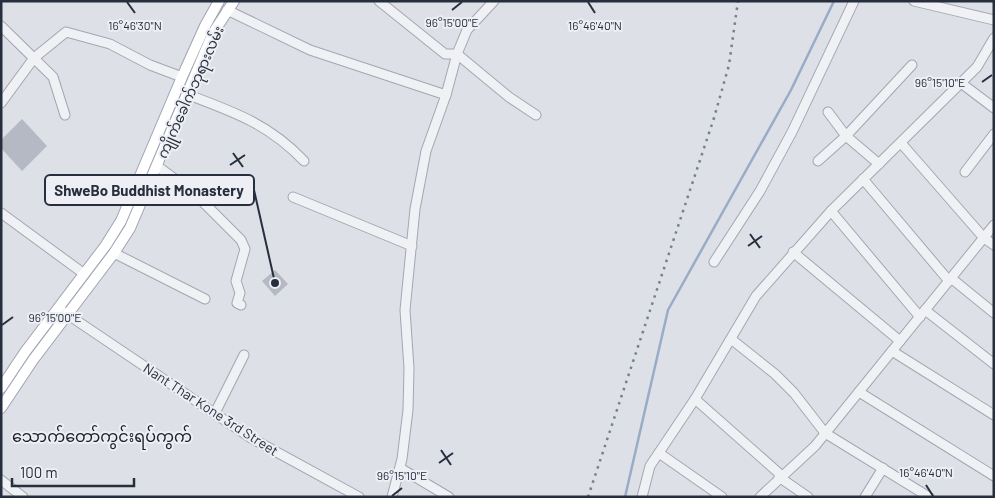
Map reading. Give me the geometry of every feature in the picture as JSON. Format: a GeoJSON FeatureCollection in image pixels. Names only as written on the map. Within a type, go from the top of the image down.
{"type":"FeatureCollection","features":[{"type":"Feature","properties":{"kind":"main road","name":"ကျိုက်ခေါက်ဘုရားလမ်း"},"geometry":{"type":"LineString","coordinates":[[1,388],[83,273],[106,245],[121,221],[182,77],[205,26],[219,1]]}},
{"type":"Feature","properties":{"kind":"main road","name":"ကျိုက်ခေါက်ဘုရားလမ်း"},"geometry":{"type":"LineString","coordinates":[[1,408],[33,360],[130,228],[186,94],[214,33],[230,5]]}},
{"type":"Feature","properties":{"kind":"street"},"geometry":{"type":"LineString","coordinates":[[379,1],[445,54],[457,54],[509,97],[536,115]]}},
{"type":"Feature","properties":{"kind":"street"},"geometry":{"type":"LineString","coordinates":[[392,497],[400,468],[408,410],[409,368],[405,310],[426,151],[446,95],[457,54],[467,30],[494,1]]}},
{"type":"Feature","properties":{"kind":"street"},"geometry":{"type":"LineString","coordinates":[[714,262],[760,191],[787,141],[854,1]]}},
{"type":"Feature","properties":{"kind":"street"},"geometry":{"type":"LineString","coordinates":[[914,1],[994,20]]}},
{"type":"Feature","properties":{"kind":"street"},"geometry":{"type":"LineString","coordinates":[[230,5],[310,50],[446,95]]}},
{"type":"Feature","properties":{"kind":"street"},"geometry":{"type":"LineString","coordinates":[[1,26],[53,77],[64,114]]}},
{"type":"Feature","properties":{"kind":"street"},"geometry":{"type":"LineString","coordinates":[[1,103],[34,58],[63,34],[69,32],[110,44],[150,65],[182,77]]}},
{"type":"Feature","properties":{"kind":"street"},"geometry":{"type":"LineString","coordinates":[[642,497],[650,466],[695,400],[756,296],[831,211],[977,67],[994,38]]}},
{"type":"Feature","properties":{"kind":"street"},"geometry":{"type":"LineString","coordinates":[[818,161],[846,136],[912,65]]}},
{"type":"Feature","properties":{"kind":"street"},"geometry":{"type":"LineString","coordinates":[[961,84],[994,108]]}},
{"type":"Feature","properties":{"kind":"street"},"geometry":{"type":"LineString","coordinates":[[186,94],[232,111],[266,129],[284,140],[304,161]]}},
{"type":"Feature","properties":{"kind":"street"},"geometry":{"type":"LineString","coordinates":[[828,112],[846,136],[879,164]]}},
{"type":"Feature","properties":{"kind":"street"},"geometry":{"type":"LineString","coordinates":[[965,172],[994,134]]}},
{"type":"Feature","properties":{"kind":"street"},"geometry":{"type":"LineString","coordinates":[[901,142],[984,238],[994,246]]}},
{"type":"Feature","properties":{"kind":"street"},"geometry":{"type":"LineString","coordinates":[[157,166],[194,194],[241,240],[245,249],[236,281],[240,293],[237,303],[241,305]]}},
{"type":"Feature","properties":{"kind":"street"},"geometry":{"type":"LineString","coordinates":[[863,179],[950,279],[994,313]]}},
{"type":"Feature","properties":{"kind":"street"},"geometry":{"type":"LineString","coordinates":[[293,197],[412,246]]}},
{"type":"Feature","properties":{"kind":"street"},"geometry":{"type":"LineString","coordinates":[[831,211],[922,314],[994,364]]}},
{"type":"Feature","properties":{"kind":"street"},"geometry":{"type":"LineString","coordinates":[[1,213],[83,273]]}},
{"type":"Feature","properties":{"kind":"street"},"geometry":{"type":"LineString","coordinates":[[760,497],[780,476],[815,446],[994,225]]}},
{"type":"Feature","properties":{"kind":"street"},"geometry":{"type":"LineString","coordinates":[[114,252],[205,299]]}},
{"type":"Feature","properties":{"kind":"street"},"geometry":{"type":"LineString","coordinates":[[793,252],[900,341]]}},
{"type":"Feature","properties":{"kind":"street","name":"Nant Thar Kone 3rd Street"},"geometry":{"type":"LineString","coordinates":[[58,308],[251,438],[359,497]]}},
{"type":"Feature","properties":{"kind":"street"},"geometry":{"type":"LineString","coordinates":[[731,339],[775,374],[794,393],[826,433],[930,497]]}},
{"type":"Feature","properties":{"kind":"street"},"geometry":{"type":"LineString","coordinates":[[892,351],[994,415]]}},
{"type":"Feature","properties":{"kind":"street"},"geometry":{"type":"LineString","coordinates":[[214,413],[244,355]]}},
{"type":"Feature","properties":{"kind":"street"},"geometry":{"type":"LineString","coordinates":[[859,392],[994,476]]}},
{"type":"Feature","properties":{"kind":"street"},"geometry":{"type":"LineString","coordinates":[[695,400],[780,476],[808,497]]}},
{"type":"Feature","properties":{"kind":"street"},"geometry":{"type":"LineString","coordinates":[[659,453],[722,497]]}},
{"type":"Feature","properties":{"kind":"street"},"geometry":{"type":"LineString","coordinates":[[400,468],[449,497]]}},
{"type":"Feature","properties":{"kind":"street"},"geometry":{"type":"LineString","coordinates":[[865,497],[883,468]]}},
{"type":"Feature","properties":{"kind":"street"},"geometry":{"type":"LineString","coordinates":[[1,480],[24,497]]}},
{"type":"Feature","properties":{"kind":"building"},"geometry":{"type":"Polygon","coordinates":[[[22,119],[47,146],[22,171],[1,148],[1,140],[22,119]]]}},
{"type":"Feature","properties":{"kind":"building"},"geometry":{"type":"Polygon","coordinates":[[[275,270],[288,284],[275,296],[262,281],[275,270]]]}},
{"type":"Feature","properties":{"kind":"waterway"},"geometry":{"type":"LineString","coordinates":[[625,497],[668,310],[791,90],[834,1]]}},
{"type":"Feature","properties":{"kind":"railway"},"geometry":{"type":"LineString","coordinates":[[588,497],[714,118],[729,65],[738,1]]}},
{"type":"Feature","properties":{"kind":"place","name":"ShweBo Buddhist Monastery"},"geometry":{"type":"Point","coordinates":[275,283]}},
{"type":"Feature","properties":{"kind":"district","name":"သောက်တော်ကွင်းရပ်ကွက်"},"geometry":{"type":"Point","coordinates":[102,435]}}]}
